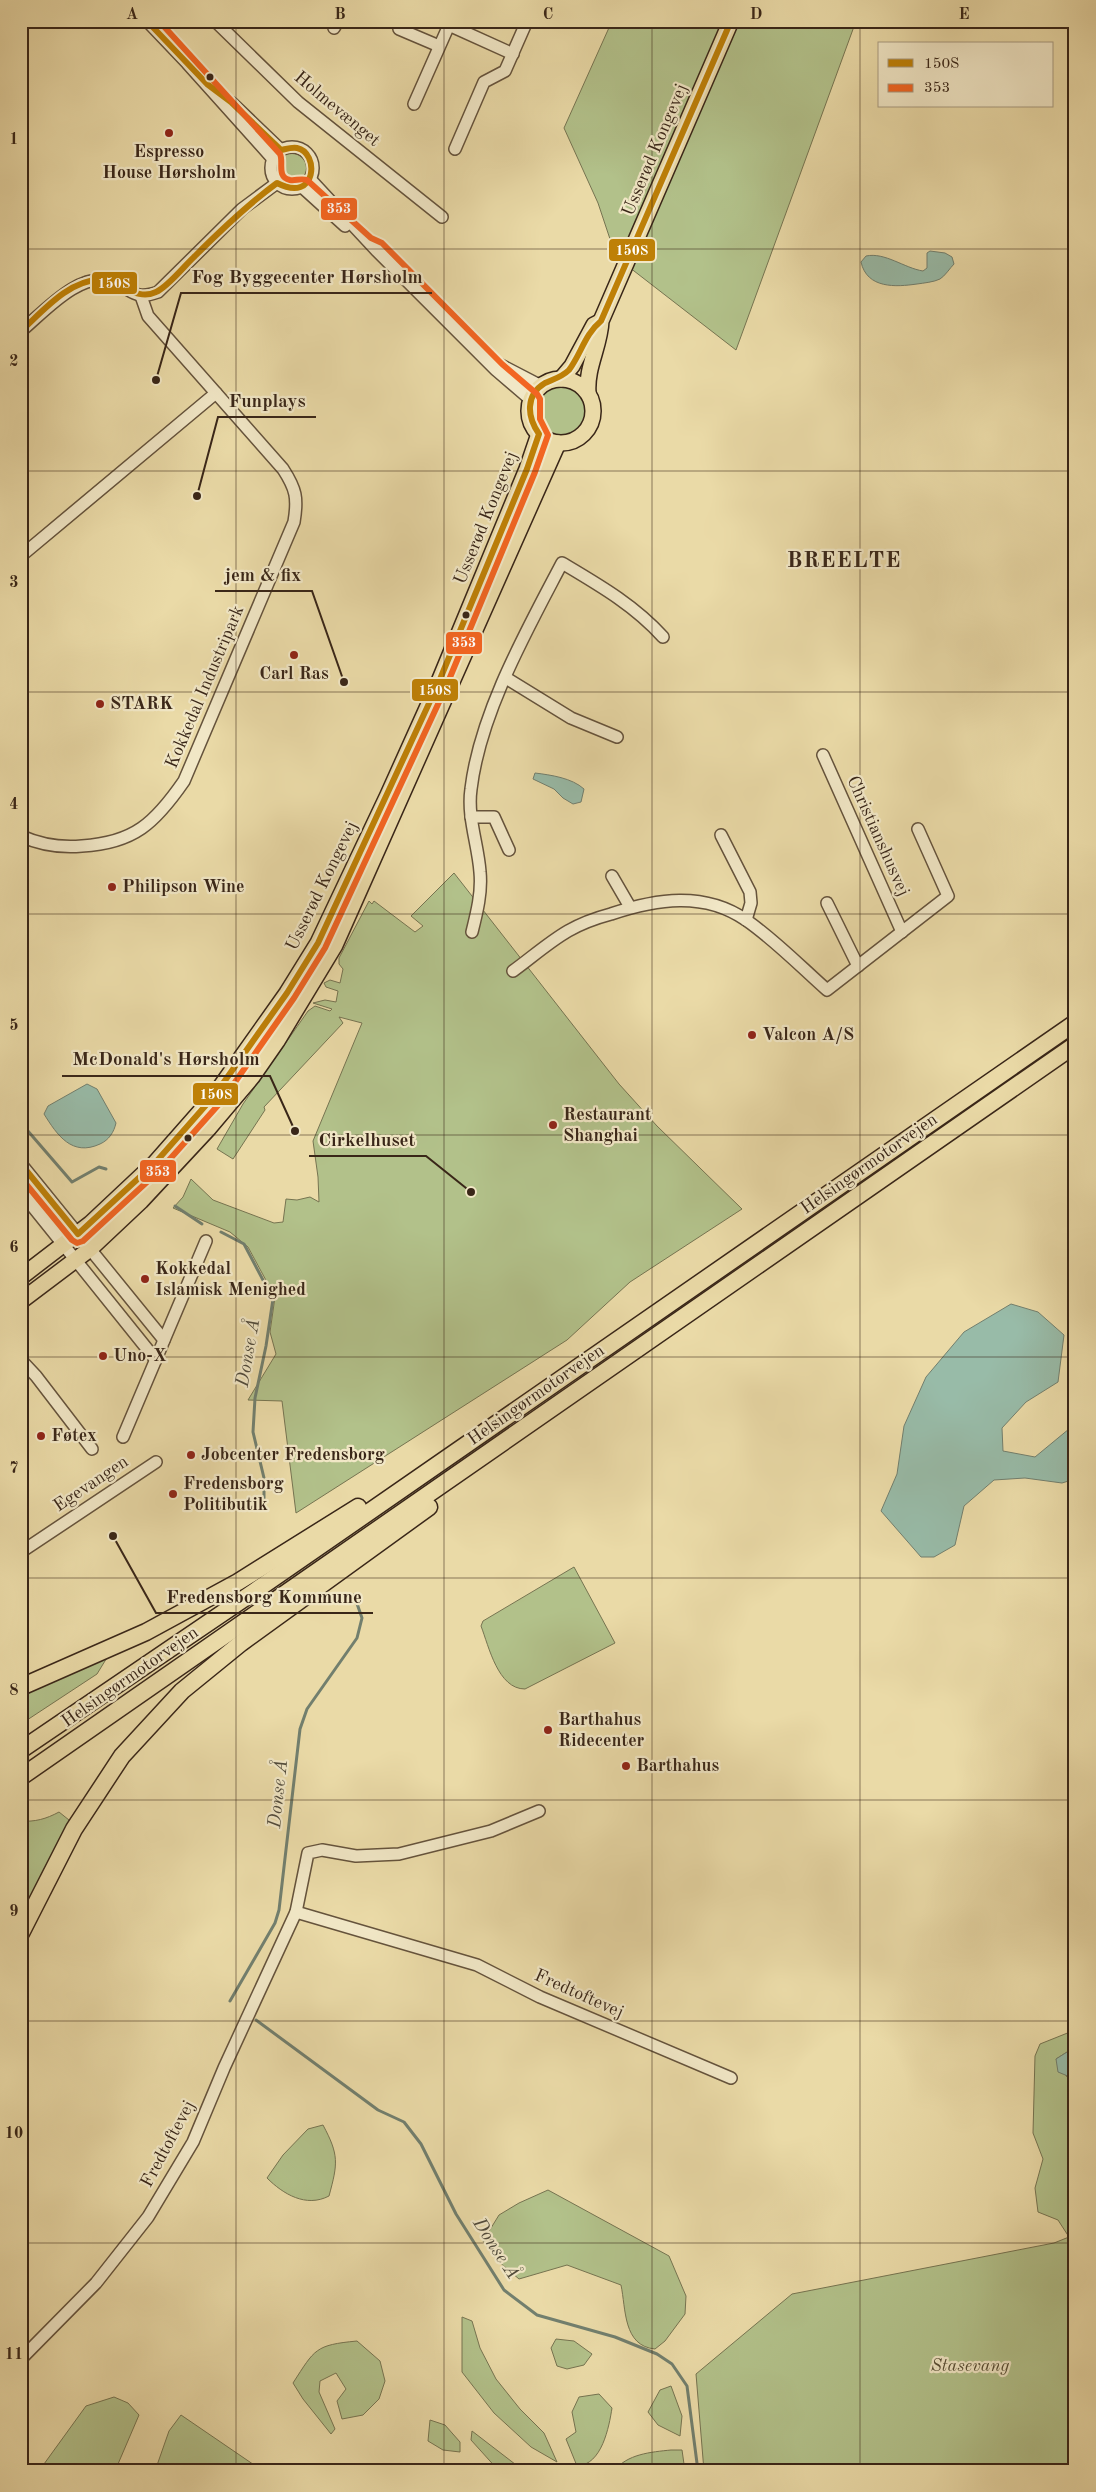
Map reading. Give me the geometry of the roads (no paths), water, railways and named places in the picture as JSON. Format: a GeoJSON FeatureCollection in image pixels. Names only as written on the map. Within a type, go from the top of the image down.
{"type":"FeatureCollection","features":[{"type":"Feature","properties":{"kind":"highway","name":"Helsingørmotorvejen"},"geometry":{"type":"LineString","coordinates":[[21,1750],[433,1468],[1075,1022]]}},
{"type":"Feature","properties":{"kind":"highway","name":"Helsingørmotorvejen"},"geometry":{"type":"LineString","coordinates":[[21,1777],[1075,1045]]}},
{"type":"Feature","properties":{"kind":"highway"},"geometry":{"type":"LineString","coordinates":[[21,1933],[74,1829],[122,1756],[182,1691],[265,1626],[446,1495],[498,1445]]}},
{"type":"Feature","properties":{"kind":"highway"},"geometry":{"type":"LineString","coordinates":[[21,1687],[146,1632],[238,1582],[361,1506],[433,1468]]}},
{"type":"Feature","properties":{"kind":"main road","name":"Usserød Kongevej"},"geometry":{"type":"LineString","coordinates":[[588,393],[588,375],[600,333],[601,321],[731,21]]}},
{"type":"Feature","properties":{"kind":"main road","name":"Usserød Kongevej"},"geometry":{"type":"LineString","coordinates":[[561,379],[575,361],[594,325],[601,321]]}},
{"type":"Feature","properties":{"kind":"main road"},"geometry":{"type":"LineString","coordinates":[[561,379],[576,383],[588,393],[594,409],[590,425],[578,439],[558,443],[547,440],[539,434],[531,421],[531,400],[541,386],[550,381],[561,379]]}},
{"type":"Feature","properties":{"kind":"main road","name":"Usserød Kongevej"},"geometry":{"type":"LineString","coordinates":[[21,1277],[64,1246],[155,1163],[214,1096],[286,994],[318,943],[438,684],[527,469],[539,434]]}},
{"type":"Feature","properties":{"kind":"main road","name":"Usserød Kongevej"},"geometry":{"type":"LineString","coordinates":[[21,1301],[77,1261],[140,1201],[209,1128],[252,1076],[309,992],[335,945],[558,443]]}},
{"type":"Feature","properties":{"kind":"street"},"geometry":{"type":"LineString","coordinates":[[147,21],[207,84],[273,159]]}},
{"type":"Feature","properties":{"kind":"street","name":"Holmevænget"},"geometry":{"type":"LineString","coordinates":[[215,21],[298,102],[442,217]]}},
{"type":"Feature","properties":{"kind":"street"},"geometry":{"type":"LineString","coordinates":[[455,150],[484,82],[505,71],[527,21]]}},
{"type":"Feature","properties":{"kind":"street"},"geometry":{"type":"LineString","coordinates":[[414,104],[439,46],[444,23],[465,26],[513,54]]}},
{"type":"Feature","properties":{"kind":"street"},"geometry":{"type":"LineString","coordinates":[[399,28],[439,46]]}},
{"type":"Feature","properties":{"kind":"street"},"geometry":{"type":"LineString","coordinates":[[207,84],[231,102],[281,150]]}},
{"type":"Feature","properties":{"kind":"street"},"geometry":{"type":"LineString","coordinates":[[293,147],[304,152],[313,167],[306,183],[291,189],[276,183],[271,172],[273,159],[281,150],[293,147]]}},
{"type":"Feature","properties":{"kind":"street"},"geometry":{"type":"LineString","coordinates":[[21,331],[74,287],[85,281],[99,279],[112,282],[130,293],[141,296],[158,292],[242,209],[276,183]]}},
{"type":"Feature","properties":{"kind":"street"},"geometry":{"type":"LineString","coordinates":[[306,183],[366,246],[376,250],[496,370],[531,400]]}},
{"type":"Feature","properties":{"kind":"street","name":"Kokkedal Industripark"},"geometry":{"type":"LineString","coordinates":[[21,836],[46,845],[103,845],[125,839],[149,823],[168,804],[184,781],[294,522],[297,504],[294,486],[284,469],[148,316],[141,296]]}},
{"type":"Feature","properties":{"kind":"street"},"geometry":{"type":"LineString","coordinates":[[489,361],[493,361],[541,386]]}},
{"type":"Feature","properties":{"kind":"street"},"geometry":{"type":"LineString","coordinates":[[21,556],[216,393]]}},
{"type":"Feature","properties":{"kind":"street"},"geometry":{"type":"LineString","coordinates":[[472,932],[480,897],[480,872],[471,818],[470,790],[475,763],[491,712],[518,648],[562,563],[616,595],[646,618],[663,637]]}},
{"type":"Feature","properties":{"kind":"street"},"geometry":{"type":"LineString","coordinates":[[506,678],[571,718],[617,737]]}},
{"type":"Feature","properties":{"kind":"street","name":"Christianshusvej"},"geometry":{"type":"LineString","coordinates":[[823,755],[902,932]]}},
{"type":"Feature","properties":{"kind":"street"},"geometry":{"type":"LineString","coordinates":[[471,818],[494,817],[509,850]]}},
{"type":"Feature","properties":{"kind":"street","name":"Christianshusvej"},"geometry":{"type":"LineString","coordinates":[[513,971],[567,931],[584,923],[630,907],[662,900],[694,900],[721,906],[746,920],[827,990],[948,896],[918,829]]}},
{"type":"Feature","properties":{"kind":"street"},"geometry":{"type":"LineString","coordinates":[[721,835],[750,892],[751,903],[746,920]]}},
{"type":"Feature","properties":{"kind":"street"},"geometry":{"type":"LineString","coordinates":[[612,876],[630,907]]}},
{"type":"Feature","properties":{"kind":"street"},"geometry":{"type":"LineString","coordinates":[[827,903],[858,966]]}},
{"type":"Feature","properties":{"kind":"street"},"geometry":{"type":"LineString","coordinates":[[21,1164],[164,1340]]}},
{"type":"Feature","properties":{"kind":"street"},"geometry":{"type":"LineString","coordinates":[[21,1192],[156,1360]]}},
{"type":"Feature","properties":{"kind":"street","name":"Egevangen"},"geometry":{"type":"LineString","coordinates":[[123,1437],[206,1241]]}},
{"type":"Feature","properties":{"kind":"street","name":"Egevangen"},"geometry":{"type":"LineString","coordinates":[[21,1360],[36,1376],[92,1449]]}},
{"type":"Feature","properties":{"kind":"street","name":"Egevangen"},"geometry":{"type":"LineString","coordinates":[[21,1552],[156,1462]]}},
{"type":"Feature","properties":{"kind":"street","name":"Fredtoftevej"},"geometry":{"type":"LineString","coordinates":[[21,2359],[96,2283],[148,2217],[193,2142],[224,2068],[296,1912],[308,1854],[322,1850],[356,1856],[398,1854],[491,1831],[539,1811]]}},
{"type":"Feature","properties":{"kind":"street","name":"Fredtoftevej"},"geometry":{"type":"LineString","coordinates":[[296,1912],[476,1965],[540,1997],[731,2078]]}},
{"type":"Feature","properties":{"kind":"waterway","name":"Donse Å"},"geometry":{"type":"LineString","coordinates":[[21,1123],[72,1182],[99,1167],[106,1169]]}},
{"type":"Feature","properties":{"kind":"waterway","name":"Donse Å"},"geometry":{"type":"LineString","coordinates":[[175,1206],[202,1224]]}},
{"type":"Feature","properties":{"kind":"waterway","name":"Donse Å"},"geometry":{"type":"LineString","coordinates":[[221,1232],[244,1244],[273,1299],[266,1346],[255,1398],[253,1432],[264,1478],[264,1499]]}},
{"type":"Feature","properties":{"kind":"waterway","name":"Donse Å"},"geometry":{"type":"LineString","coordinates":[[230,2001],[275,1923],[279,1910],[300,1729],[307,1709],[357,1638],[362,1618],[354,1595]]}},
{"type":"Feature","properties":{"kind":"waterway","name":"Donse Å"},"geometry":{"type":"LineString","coordinates":[[256,2020],[378,2110],[404,2122],[421,2144],[456,2214],[504,2290],[537,2315],[615,2337],[657,2354],[672,2364],[687,2386],[698,2471]]}},
{"type":"Feature","properties":{"kind":"place","name":"Espresso House Hørsholm"},"geometry":{"type":"Point","coordinates":[169,133]}},
{"type":"Feature","properties":{"kind":"place","name":"Fog Byggecenter Hørsholm"},"geometry":{"type":"Point","coordinates":[156,380]}},
{"type":"Feature","properties":{"kind":"place","name":"Funplays"},"geometry":{"type":"Point","coordinates":[197,496]}},
{"type":"Feature","properties":{"kind":"place","name":"Carl Ras"},"geometry":{"type":"Point","coordinates":[294,655]}},
{"type":"Feature","properties":{"kind":"place","name":"jem & fix"},"geometry":{"type":"Point","coordinates":[344,682]}},
{"type":"Feature","properties":{"kind":"place","name":"STARK"},"geometry":{"type":"Point","coordinates":[100,704]}},
{"type":"Feature","properties":{"kind":"place","name":"Philipson Wine"},"geometry":{"type":"Point","coordinates":[112,887]}},
{"type":"Feature","properties":{"kind":"place","name":"Valcon A/S"},"geometry":{"type":"Point","coordinates":[752,1035]}},
{"type":"Feature","properties":{"kind":"place","name":"Restaurant Shanghai"},"geometry":{"type":"Point","coordinates":[553,1125]}},
{"type":"Feature","properties":{"kind":"place","name":"McDonald's Hørsholm"},"geometry":{"type":"Point","coordinates":[295,1131]}},
{"type":"Feature","properties":{"kind":"place","name":"Cirkelhuset"},"geometry":{"type":"Point","coordinates":[471,1192]}},
{"type":"Feature","properties":{"kind":"place","name":"Kokkedal Islamisk Menighed"},"geometry":{"type":"Point","coordinates":[145,1279]}},
{"type":"Feature","properties":{"kind":"place","name":"Uno-X"},"geometry":{"type":"Point","coordinates":[103,1356]}},
{"type":"Feature","properties":{"kind":"place","name":"Føtex"},"geometry":{"type":"Point","coordinates":[41,1436]}},
{"type":"Feature","properties":{"kind":"place","name":"Jobcenter Fredensborg"},"geometry":{"type":"Point","coordinates":[191,1455]}},
{"type":"Feature","properties":{"kind":"place","name":"Fredensborg Politibutik"},"geometry":{"type":"Point","coordinates":[173,1494]}},
{"type":"Feature","properties":{"kind":"place","name":"Fredensborg Kommune"},"geometry":{"type":"Point","coordinates":[113,1536]}},
{"type":"Feature","properties":{"kind":"place","name":"Barthahus Ridecenter"},"geometry":{"type":"Point","coordinates":[548,1730]}},
{"type":"Feature","properties":{"kind":"place","name":"Barthahus"},"geometry":{"type":"Point","coordinates":[626,1766]}},
{"type":"Feature","properties":{"kind":"district","name":"BREELTE"},"geometry":{"type":"Point","coordinates":[844,561]}},
{"type":"Feature","properties":{"kind":"park label","name":"Stasevang"},"geometry":{"type":"Point","coordinates":[970,2366]}}]}
